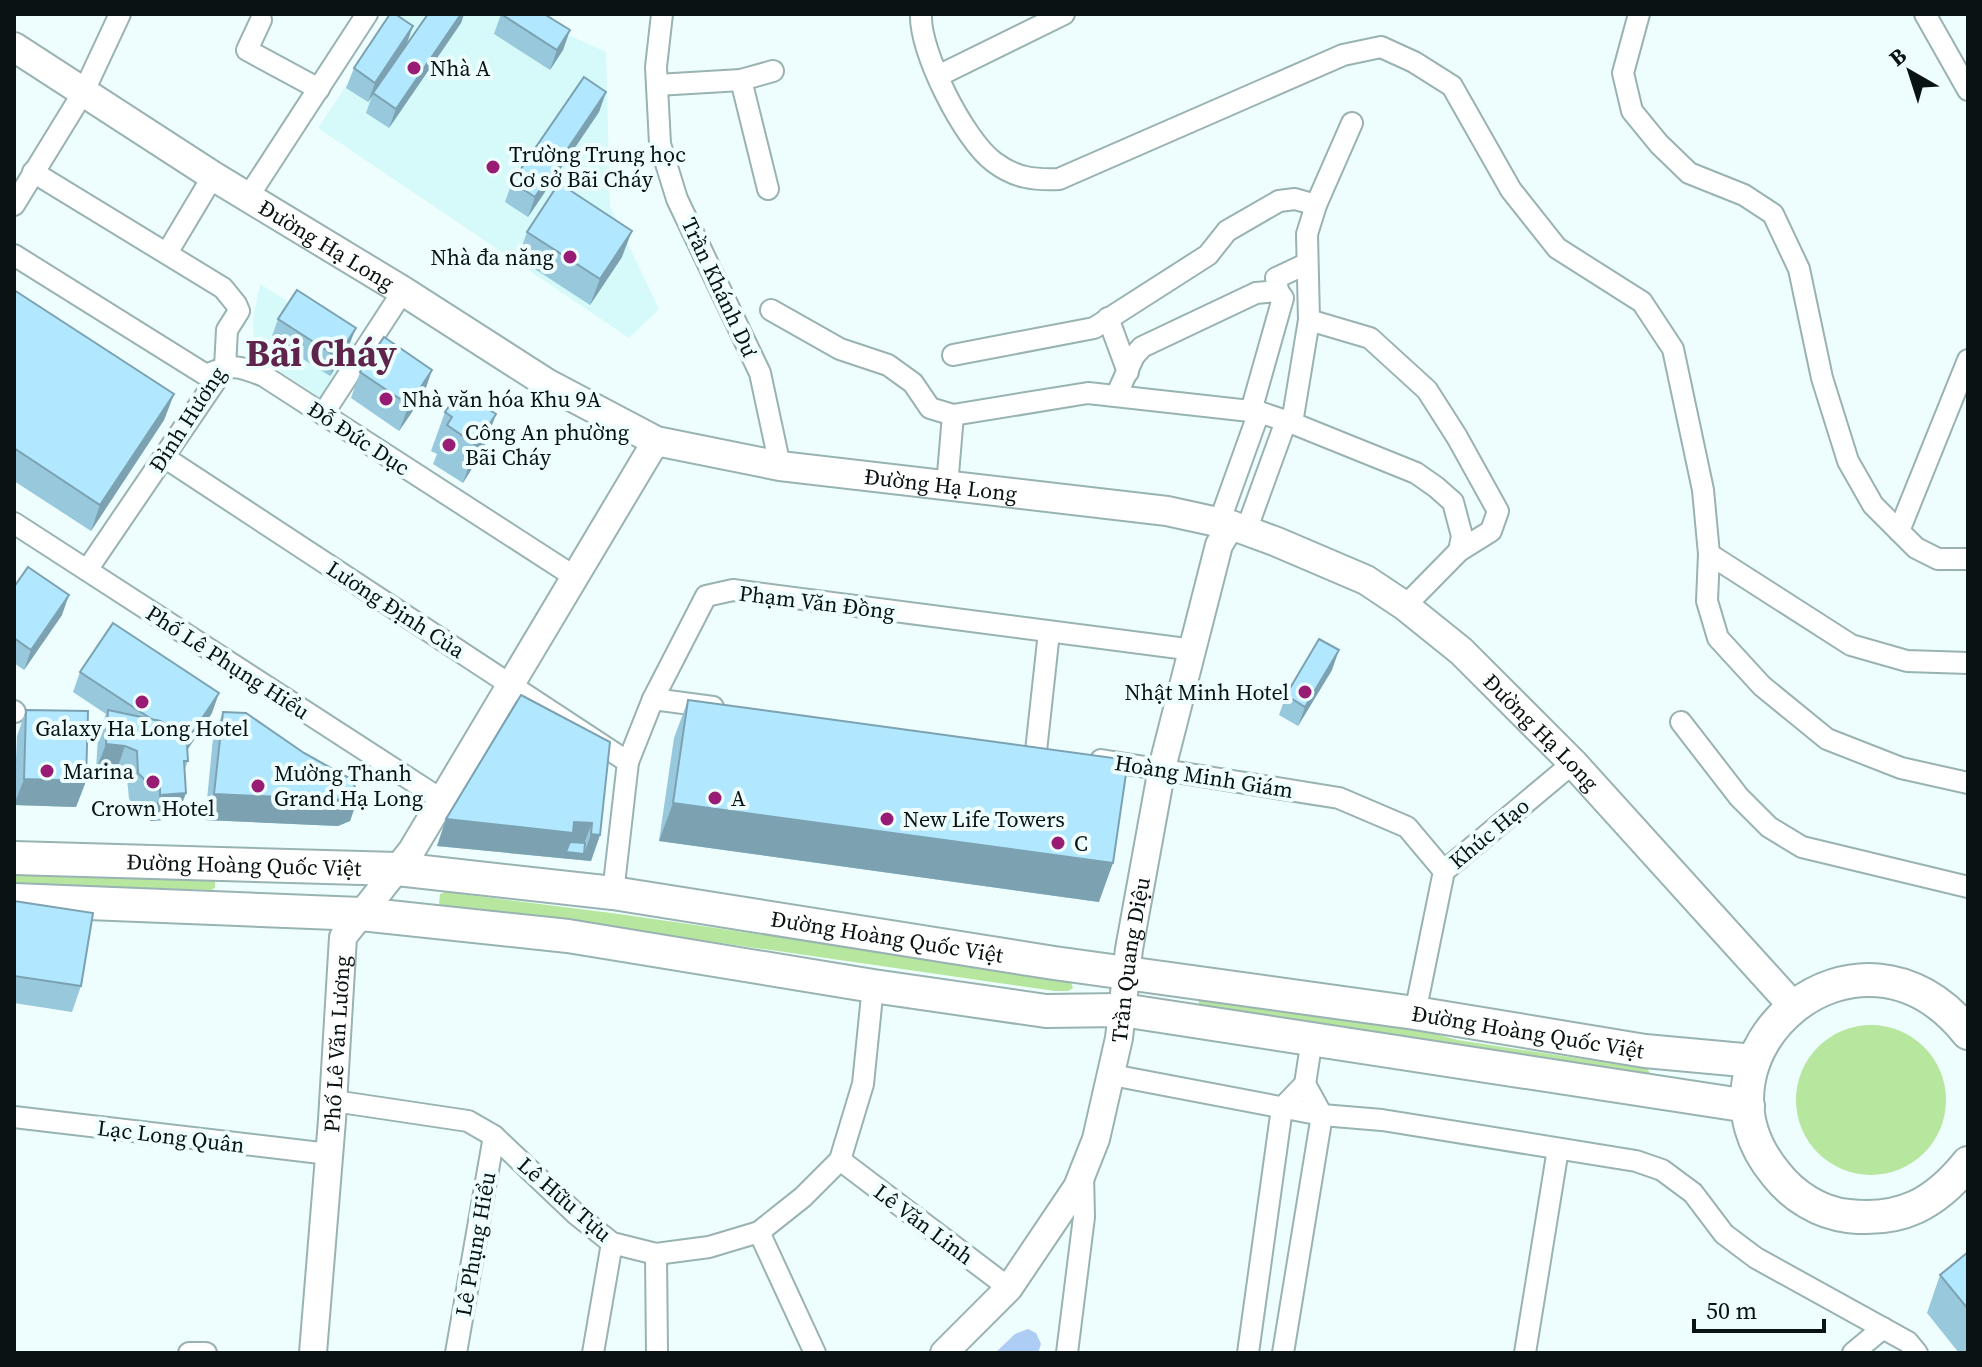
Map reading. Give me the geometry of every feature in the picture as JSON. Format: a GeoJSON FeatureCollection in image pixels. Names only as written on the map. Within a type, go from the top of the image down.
{"type":"FeatureCollection","features":[{"type":"Feature","properties":{"kind":"main road","name":"Đường Hạ Long"},"geometry":{"type":"LineString","coordinates":[[14,47],[213,176],[403,291],[548,384],[656,441],[780,466],[1167,511],[1232,526],[1366,580],[1405,606],[1461,651],[1573,763],[1793,1006]]}},
{"type":"Feature","properties":{"kind":"main road","name":"Đường Hoàng Quốc Việt"},"geometry":{"type":"LineString","coordinates":[[14,858],[397,869],[613,893],[1126,973],[1415,1013],[1645,1051],[1754,1061]]}},
{"type":"Feature","properties":{"kind":"main road","name":"Đường Hoàng Quốc Việt"},"geometry":{"type":"LineString","coordinates":[[14,900],[361,914],[568,936],[1046,1011],[1122,1010],[1748,1106]]}},
{"type":"Feature","properties":{"kind":"main road"},"geometry":{"type":"LineString","coordinates":[[1968,1033],[1953,1014],[1934,998],[1911,987],[1887,980],[1862,979],[1837,983],[1814,992],[1793,1006],[1770,1031],[1754,1061],[1748,1106],[1760,1149],[1786,1186],[1810,1204],[1839,1215],[1869,1218],[1899,1214],[1927,1202],[1951,1184],[1968,1163]]}},
{"type":"Feature","properties":{"kind":"street"},"geometry":{"type":"LineString","coordinates":[[14,205],[84,91],[120,14]]}},
{"type":"Feature","properties":{"kind":"street"},"geometry":{"type":"LineString","coordinates":[[248,197],[367,14]]}},
{"type":"Feature","properties":{"kind":"street","name":"Trần Khánh Dư"},"geometry":{"type":"LineString","coordinates":[[662,14],[656,67],[660,144],[677,199],[760,373],[780,466]]}},
{"type":"Feature","properties":{"kind":"street"},"geometry":{"type":"LineString","coordinates":[[921,14],[931,61],[959,120],[993,162],[1031,181],[1059,179],[1343,55],[1381,47],[1414,62],[1452,86],[1511,190],[1557,248],[1642,302],[1673,349],[1703,490],[1709,554],[1707,601],[1718,638],[1762,686],[1827,739],[1901,768],[1968,783]]}},
{"type":"Feature","properties":{"kind":"street"},"geometry":{"type":"LineString","coordinates":[[938,76],[1064,14]]}},
{"type":"Feature","properties":{"kind":"street"},"geometry":{"type":"LineString","coordinates":[[1639,14],[1623,73],[1632,111],[1659,144],[1689,173],[1744,195],[1773,214],[1799,269],[1822,378],[1848,461],[1873,505],[1916,548],[1938,559],[1968,559]]}},
{"type":"Feature","properties":{"kind":"street"},"geometry":{"type":"LineString","coordinates":[[1925,14],[1968,90]]}},
{"type":"Feature","properties":{"kind":"street"},"geometry":{"type":"LineString","coordinates":[[261,20],[247,50],[319,89]]}},
{"type":"Feature","properties":{"kind":"street"},"geometry":{"type":"LineString","coordinates":[[657,85],[741,80],[773,71]]}},
{"type":"Feature","properties":{"kind":"street"},"geometry":{"type":"LineString","coordinates":[[741,80],[768,189]]}},
{"type":"Feature","properties":{"kind":"street"},"geometry":{"type":"LineString","coordinates":[[1232,526],[1289,422],[1308,329],[1307,234],[1316,205],[1352,123]]}},
{"type":"Feature","properties":{"kind":"street","name":"Đỉnh Hương"},"geometry":{"type":"LineString","coordinates":[[33,172],[223,288],[239,311],[227,330],[225,367],[87,570]]}},
{"type":"Feature","properties":{"kind":"street"},"geometry":{"type":"LineString","coordinates":[[167,253],[213,176]]}},
{"type":"Feature","properties":{"kind":"street"},"geometry":{"type":"LineString","coordinates":[[953,355],[1094,328],[1208,255],[1227,231],[1279,201],[1295,199],[1316,205]]}},
{"type":"Feature","properties":{"kind":"street","name":"Đỗ Đức Dục"},"geometry":{"type":"LineString","coordinates":[[14,255],[206,375],[225,367],[241,366],[264,376],[575,577]]}},
{"type":"Feature","properties":{"kind":"street"},"geometry":{"type":"LineString","coordinates":[[1232,526],[1255,411],[1283,298],[1278,291],[1276,278],[1306,264]]}},
{"type":"Feature","properties":{"kind":"street"},"geometry":{"type":"LineString","coordinates":[[323,414],[403,291]]}},
{"type":"Feature","properties":{"kind":"street"},"geometry":{"type":"LineString","coordinates":[[1117,394],[1134,356],[1153,342],[1256,293],[1278,291]]}},
{"type":"Feature","properties":{"kind":"street"},"geometry":{"type":"LineString","coordinates":[[771,310],[840,349],[888,365],[913,383],[930,408],[953,415],[1088,393],[1255,411],[1289,422],[1416,473],[1436,487],[1453,502],[1462,536],[1459,551]]}},
{"type":"Feature","properties":{"kind":"street"},"geometry":{"type":"LineString","coordinates":[[1108,318],[1128,372]]}},
{"type":"Feature","properties":{"kind":"street"},"geometry":{"type":"LineString","coordinates":[[1274,331],[1308,329],[1370,338],[1427,390],[1498,511],[1491,531],[1459,551],[1405,606]]}},
{"type":"Feature","properties":{"kind":"street"},"geometry":{"type":"LineString","coordinates":[[1899,531],[1968,360]]}},
{"type":"Feature","properties":{"kind":"street"},"geometry":{"type":"LineString","coordinates":[[947,486],[953,415]]}},
{"type":"Feature","properties":{"kind":"street","name":"Phố Lê Văn Lương"},"geometry":{"type":"LineString","coordinates":[[313,1353],[334,1101],[343,937],[412,850],[656,441]]}},
{"type":"Feature","properties":{"kind":"street","name":"Lương Định Của"},"geometry":{"type":"LineString","coordinates":[[164,457],[628,762]]}},
{"type":"Feature","properties":{"kind":"street","name":"Phố Lê Phụng Hiểu"},"geometry":{"type":"LineString","coordinates":[[14,523],[442,800]]}},
{"type":"Feature","properties":{"kind":"street","name":"Trần Quang Diệu"},"geometry":{"type":"LineString","coordinates":[[944,1353],[1009,1288],[1077,1187],[1096,1139],[1112,1075],[1126,973],[1162,768],[1219,545],[1232,526]]}},
{"type":"Feature","properties":{"kind":"street"},"geometry":{"type":"LineString","coordinates":[[1709,554],[1851,645],[1907,661],[1968,663]]}},
{"type":"Feature","properties":{"kind":"street","name":"Phạm Văn Đồng"},"geometry":{"type":"LineString","coordinates":[[613,893],[628,762],[653,699],[706,596],[733,590],[1194,650]]}},
{"type":"Feature","properties":{"kind":"street"},"geometry":{"type":"LineString","coordinates":[[1049,632],[1029,750],[1057,754]]}},
{"type":"Feature","properties":{"kind":"street"},"geometry":{"type":"LineString","coordinates":[[653,699],[733,710]]}},
{"type":"Feature","properties":{"kind":"street"},"geometry":{"type":"LineString","coordinates":[[1681,722],[1739,797],[1769,827],[1802,847],[1968,887]]}},
{"type":"Feature","properties":{"kind":"street","name":"Hoàng Minh Giám"},"geometry":{"type":"LineString","coordinates":[[1086,758],[1339,798],[1407,827],[1444,871]]}},
{"type":"Feature","properties":{"kind":"street","name":"Khúc Hạo"},"geometry":{"type":"LineString","coordinates":[[1415,1013],[1444,871],[1573,763]]}},
{"type":"Feature","properties":{"kind":"street","name":"Lê Hữu Tựu"},"geometry":{"type":"LineString","coordinates":[[334,1101],[468,1121],[494,1136],[577,1215],[612,1243],[656,1254],[709,1247],[759,1232],[803,1197],[840,1160],[863,1084],[873,986]]}},
{"type":"Feature","properties":{"kind":"street"},"geometry":{"type":"LineString","coordinates":[[1248,1353],[1282,1108],[1305,1084],[1312,1039]]}},
{"type":"Feature","properties":{"kind":"street"},"geometry":{"type":"LineString","coordinates":[[1112,1075],[1322,1115],[1382,1120],[1636,1161],[1662,1170],[1693,1193],[1724,1234],[1756,1258],[1908,1342],[1917,1353]]}},
{"type":"Feature","properties":{"kind":"street"},"geometry":{"type":"LineString","coordinates":[[1283,1353],[1322,1115],[1305,1084]]}},
{"type":"Feature","properties":{"kind":"street","name":"Lạc Long Quân"},"geometry":{"type":"LineString","coordinates":[[14,1117],[329,1154]]}},
{"type":"Feature","properties":{"kind":"street","name":"Lê Phụng Hiểu"},"geometry":{"type":"LineString","coordinates":[[456,1353],[494,1136]]}},
{"type":"Feature","properties":{"kind":"street"},"geometry":{"type":"LineString","coordinates":[[1525,1353],[1558,1149]]}},
{"type":"Feature","properties":{"kind":"street","name":"Lê Văn Linh"},"geometry":{"type":"LineString","coordinates":[[840,1160],[1009,1288]]}},
{"type":"Feature","properties":{"kind":"street"},"geometry":{"type":"LineString","coordinates":[[1067,1353],[1084,1217],[1083,1172]]}},
{"type":"Feature","properties":{"kind":"street"},"geometry":{"type":"LineString","coordinates":[[759,1232],[815,1353]]}},
{"type":"Feature","properties":{"kind":"street"},"geometry":{"type":"LineString","coordinates":[[593,1353],[612,1243]]}},
{"type":"Feature","properties":{"kind":"street"},"geometry":{"type":"LineString","coordinates":[[656,1254],[657,1353]]}},
{"type":"Feature","properties":{"kind":"street"},"geometry":{"type":"LineString","coordinates":[[1853,1353],[1883,1328]]}},
{"type":"Feature","properties":{"kind":"street"},"geometry":{"type":"LineString","coordinates":[[189,1353],[206,1353]]}},
{"type":"Feature","properties":{"kind":"shaded area","name":"Trường Trung học Cơ sở Bãi Cháy"},"geometry":{"type":"Polygon","coordinates":[[[394,14],[522,14],[606,52],[610,206],[659,309],[629,338],[318,128],[394,14]]]}},
{"type":"Feature","properties":{"kind":"shaded area"},"geometry":{"type":"Polygon","coordinates":[[[260,284],[357,345],[324,400],[254,354],[253,319],[260,284]]]}},
{"type":"Feature","properties":{"kind":"green space"},"geometry":{"type":"Polygon","coordinates":[[[14,873],[212,878],[215,888],[14,884],[14,873]]]}},
{"type":"Feature","properties":{"kind":"green space"},"geometry":{"type":"Polygon","coordinates":[[[446,892],[1070,979],[1073,988],[1055,991],[617,928],[442,908],[439,904],[440,894],[446,892]]]}},
{"type":"Feature","properties":{"kind":"green space"},"geometry":{"type":"Polygon","coordinates":[[[1208,998],[1388,1022],[1458,1040],[1648,1069],[1650,1075],[1198,1008],[1199,1000],[1208,998]]]}},
{"type":"Feature","properties":{"kind":"green space"},"geometry":{"type":"Polygon","coordinates":[[[1871,1025],[1900,1030],[1924,1047],[1941,1071],[1946,1100],[1941,1129],[1924,1153],[1900,1170],[1871,1175],[1842,1170],[1818,1153],[1801,1129],[1796,1100],[1801,1071],[1818,1047],[1842,1030],[1871,1025]]]}},
{"type":"Feature","properties":{"kind":"water"},"geometry":{"type":"Polygon","coordinates":[[[1028,1329],[1036,1333],[1041,1344],[1038,1353],[995,1353],[1015,1334],[1028,1329]]]}},
{"type":"Feature","properties":{"kind":"building"},"geometry":{"type":"Polygon","coordinates":[[[390,14],[413,26],[375,83],[354,68],[390,14]]]}},
{"type":"Feature","properties":{"kind":"building","name":"Nhà A"},"geometry":{"type":"Polygon","coordinates":[[[428,14],[461,14],[396,109],[373,93],[428,14]]]}},
{"type":"Feature","properties":{"kind":"building"},"geometry":{"type":"Polygon","coordinates":[[[501,14],[544,14],[570,30],[557,50],[501,14]]]}},
{"type":"Feature","properties":{"kind":"building"},"geometry":{"type":"Polygon","coordinates":[[[584,77],[606,92],[535,197],[512,182],[584,77]]]}},
{"type":"Feature","properties":{"kind":"building"},"geometry":{"type":"Polygon","coordinates":[[[559,183],[632,231],[600,279],[527,232],[559,183]]]}},
{"type":"Feature","properties":{"kind":"building"},"geometry":{"type":"Polygon","coordinates":[[[14,290],[174,394],[100,505],[14,448],[14,290]]]}},
{"type":"Feature","properties":{"kind":"building"},"geometry":{"type":"Polygon","coordinates":[[[297,290],[356,328],[337,357],[278,319],[297,290]]]}},
{"type":"Feature","properties":{"kind":"building"},"geometry":{"type":"Polygon","coordinates":[[[384,337],[432,370],[409,405],[360,372],[384,337]]]}},
{"type":"Feature","properties":{"kind":"building"},"geometry":{"type":"Polygon","coordinates":[[[466,395],[496,414],[476,445],[447,425],[452,417],[445,412],[452,402],[458,406],[466,395]]]}},
{"type":"Feature","properties":{"kind":"building"},"geometry":{"type":"Polygon","coordinates":[[[28,567],[69,595],[31,650],[14,638],[14,587],[28,567]]]}},
{"type":"Feature","properties":{"kind":"building"},"geometry":{"type":"Polygon","coordinates":[[[113,623],[219,693],[186,742],[176,729],[153,720],[80,672],[113,623]]]}},
{"type":"Feature","properties":{"kind":"building"},"geometry":{"type":"Polygon","coordinates":[[[1319,639],[1339,650],[1305,707],[1286,695],[1319,639]]]}},
{"type":"Feature","properties":{"kind":"building"},"geometry":{"type":"Polygon","coordinates":[[[521,695],[610,742],[600,835],[591,834],[592,823],[574,822],[573,833],[446,819],[521,695]]]}},
{"type":"Feature","properties":{"kind":"building","name":"New Life Towers"},"geometry":{"type":"Polygon","coordinates":[[[688,700],[1128,760],[1113,863],[673,803],[688,700]]]}},
{"type":"Feature","properties":{"kind":"building"},"geometry":{"type":"Polygon","coordinates":[[[26,710],[88,711],[86,781],[24,779],[26,710]]]}},
{"type":"Feature","properties":{"kind":"building"},"geometry":{"type":"Polygon","coordinates":[[[108,710],[160,721],[176,729],[187,745],[188,761],[184,761],[186,793],[160,795],[160,786],[146,781],[138,773],[137,751],[106,744],[108,710]]]}},
{"type":"Feature","properties":{"kind":"building"},"geometry":{"type":"Polygon","coordinates":[[[223,712],[246,713],[304,753],[351,779],[359,795],[348,800],[214,794],[223,712]]]}},
{"type":"Feature","properties":{"kind":"building"},"geometry":{"type":"Polygon","coordinates":[[[570,842],[585,843],[584,854],[566,852],[570,842]]]}},
{"type":"Feature","properties":{"kind":"building"},"geometry":{"type":"Polygon","coordinates":[[[14,901],[93,913],[81,986],[14,976],[14,901]]]}},
{"type":"Feature","properties":{"kind":"building"},"geometry":{"type":"Polygon","coordinates":[[[1968,1252],[1968,1309],[1940,1275],[1968,1252]]]}},
{"type":"Feature","properties":{"kind":"place","name":"Nhà A"},"geometry":{"type":"Point","coordinates":[414,68]}},
{"type":"Feature","properties":{"kind":"place","name":"Trường Trung học Cơ sở Bãi Cháy"},"geometry":{"type":"Point","coordinates":[493,167]}},
{"type":"Feature","properties":{"kind":"place","name":"Nhà đa năng"},"geometry":{"type":"Point","coordinates":[570,257]}},
{"type":"Feature","properties":{"kind":"place","name":"Nhà văn hóa Khu 9A"},"geometry":{"type":"Point","coordinates":[386,399]}},
{"type":"Feature","properties":{"kind":"place","name":"Công An phường Bãi Cháy"},"geometry":{"type":"Point","coordinates":[449,445]}},
{"type":"Feature","properties":{"kind":"place","name":"Nhật Minh Hotel"},"geometry":{"type":"Point","coordinates":[1305,692]}},
{"type":"Feature","properties":{"kind":"place","name":"Galaxy Ha Long Hotel"},"geometry":{"type":"Point","coordinates":[142,702]}},
{"type":"Feature","properties":{"kind":"place","name":"Marina"},"geometry":{"type":"Point","coordinates":[47,771]}},
{"type":"Feature","properties":{"kind":"place","name":"Crown Hotel"},"geometry":{"type":"Point","coordinates":[153,782]}},
{"type":"Feature","properties":{"kind":"place","name":"Mường Thanh Grand Hạ Long"},"geometry":{"type":"Point","coordinates":[258,786]}},
{"type":"Feature","properties":{"kind":"place","name":"A"},"geometry":{"type":"Point","coordinates":[715,798]}},
{"type":"Feature","properties":{"kind":"place","name":"New Life Towers"},"geometry":{"type":"Point","coordinates":[887,819]}},
{"type":"Feature","properties":{"kind":"place","name":"C"},"geometry":{"type":"Point","coordinates":[1058,843]}},
{"type":"Feature","properties":{"kind":"district","name":"Bãi Cháy"},"geometry":{"type":"Point","coordinates":[321,353]}}]}
